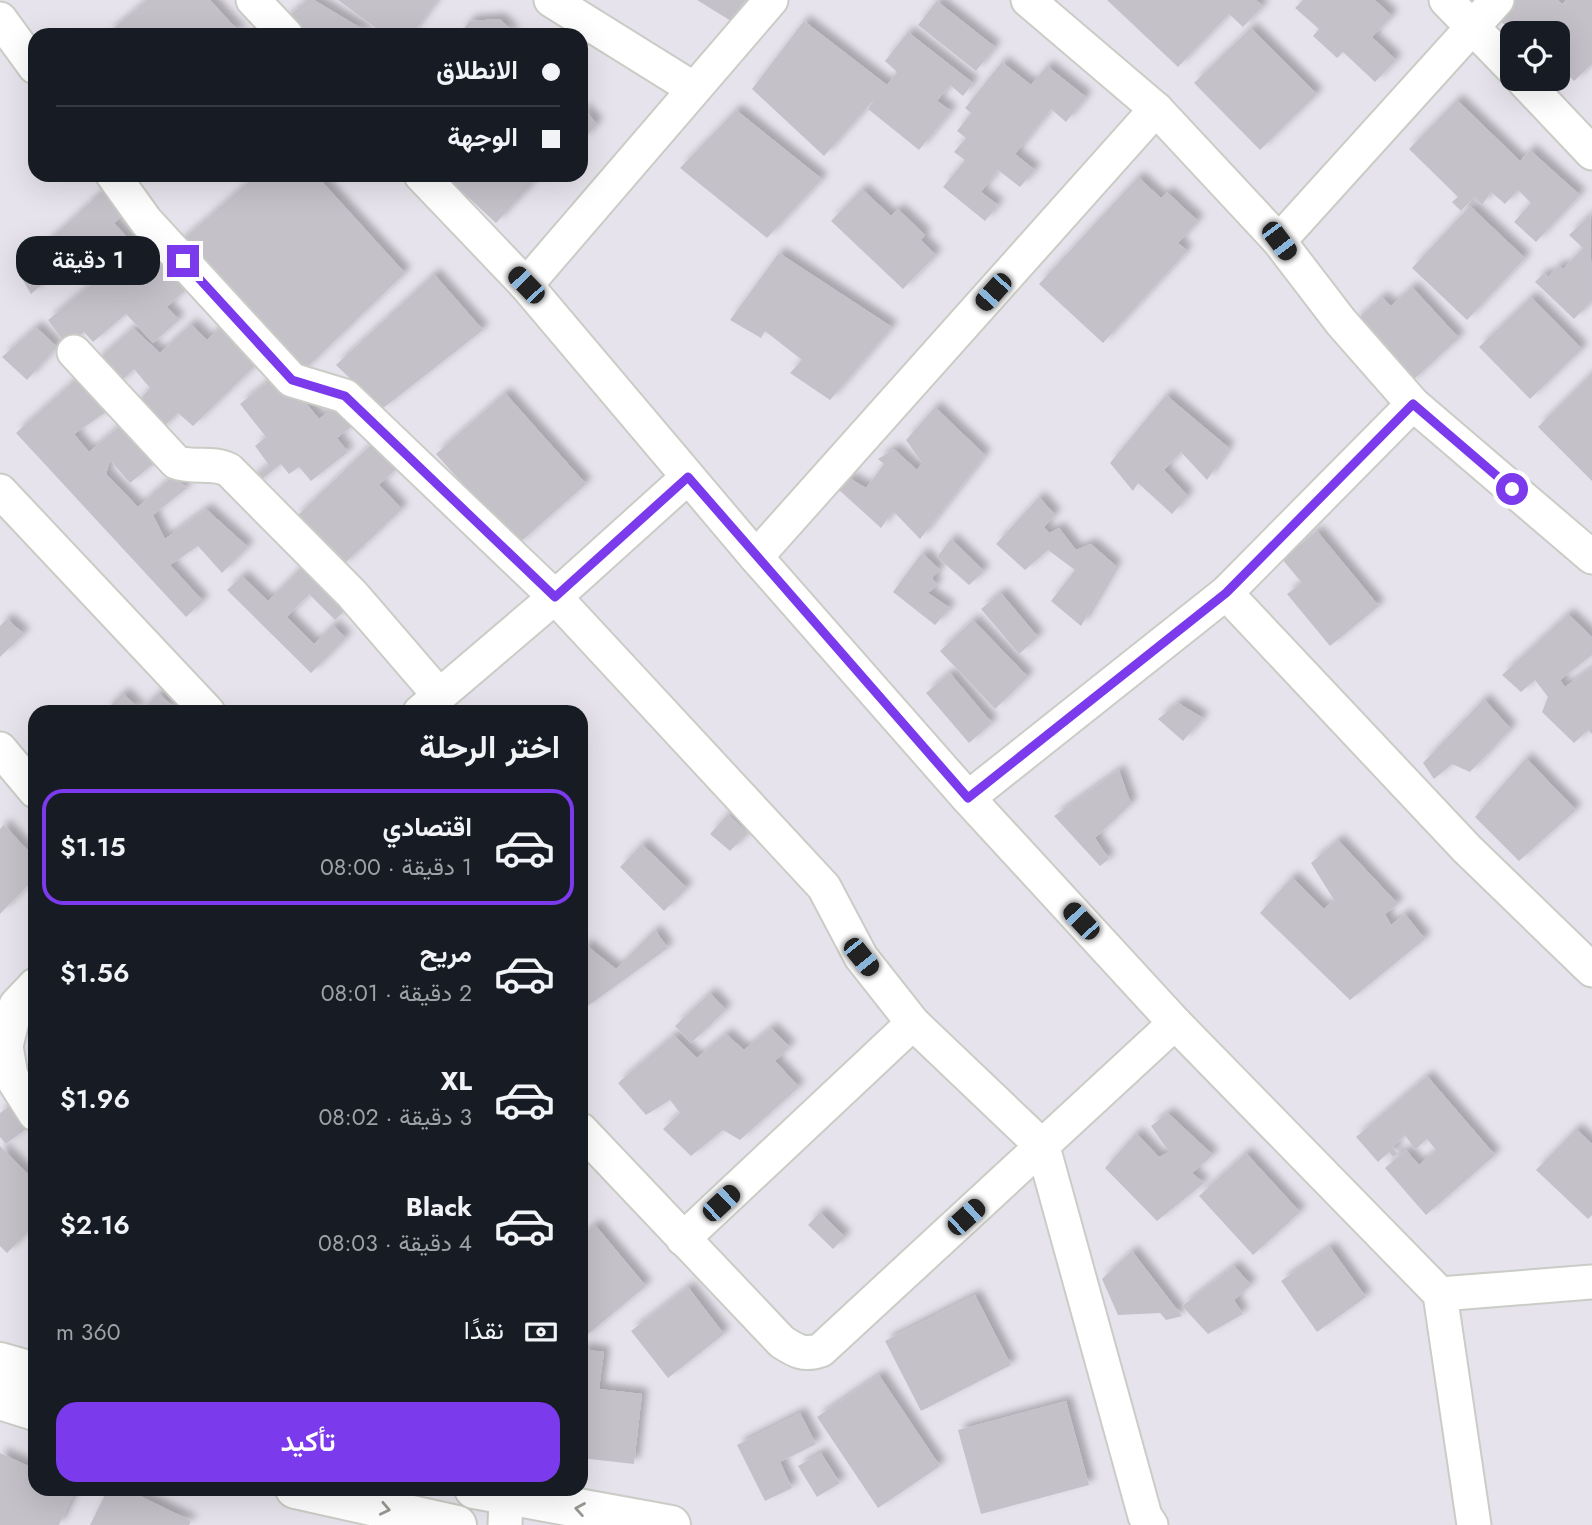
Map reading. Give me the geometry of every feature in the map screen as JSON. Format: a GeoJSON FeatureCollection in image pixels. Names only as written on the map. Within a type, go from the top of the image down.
{"type":"FeatureCollection","features":[{"type":"Feature","properties":{"kind":"street"},"geometry":{"type":"LineString","coordinates":[[253,0],[279,28]]}},
{"type":"Feature","properties":{"kind":"street"},"geometry":{"type":"LineString","coordinates":[[551,0],[694,89]]}},
{"type":"Feature","properties":{"kind":"street"},"geometry":{"type":"LineString","coordinates":[[526,285],[771,0]]}},
{"type":"Feature","properties":{"kind":"street"},"geometry":{"type":"LineString","coordinates":[[1028,0],[1156,109],[1279,241],[1341,322],[1413,404],[1592,557]]}},
{"type":"Feature","properties":{"kind":"street"},"geometry":{"type":"LineString","coordinates":[[1446,0],[1500,55]]}},
{"type":"Feature","properties":{"kind":"street"},"geometry":{"type":"LineString","coordinates":[[1279,241],[1497,0]]}},
{"type":"Feature","properties":{"kind":"street"},"geometry":{"type":"LineString","coordinates":[[0,19],[28,57]]}},
{"type":"Feature","properties":{"kind":"street"},"geometry":{"type":"LineString","coordinates":[[1533,91],[1592,153]]}},
{"type":"Feature","properties":{"kind":"street"},"geometry":{"type":"LineString","coordinates":[[757,557],[1156,109]]}},
{"type":"Feature","properties":{"kind":"street"},"geometry":{"type":"LineString","coordinates":[[118,182],[146,221],[292,380],[345,396],[555,597],[824,887],[861,957],[913,1023],[1043,1147],[1146,1522]]}},
{"type":"Feature","properties":{"kind":"street"},"geometry":{"type":"LineString","coordinates":[[428,182],[526,285],[688,477],[968,798],[1175,1023],[1440,1294],[1474,1525]]}},
{"type":"Feature","properties":{"kind":"street"},"geometry":{"type":"LineString","coordinates":[[74,352],[176,462],[229,470],[352,594],[430,703],[555,597],[688,477]]}},
{"type":"Feature","properties":{"kind":"street"},"geometry":{"type":"LineString","coordinates":[[968,798],[1226,593],[1413,404]]}},
{"type":"Feature","properties":{"kind":"street"},"geometry":{"type":"LineString","coordinates":[[0,491],[201,705]]}},
{"type":"Feature","properties":{"kind":"street"},"geometry":{"type":"LineString","coordinates":[[1226,593],[1467,849],[1592,970]]}},
{"type":"Feature","properties":{"kind":"street"},"geometry":{"type":"LineString","coordinates":[[0,749],[28,783]]}},
{"type":"Feature","properties":{"kind":"street"},"geometry":{"type":"LineString","coordinates":[[28,992],[16,1005],[6,1046],[11,1076],[28,1103]]}},
{"type":"Feature","properties":{"kind":"street"},"geometry":{"type":"LineString","coordinates":[[683,1238],[913,1023]]}},
{"type":"Feature","properties":{"kind":"street"},"geometry":{"type":"LineString","coordinates":[[588,1137],[782,1342],[799,1353],[810,1354],[821,1350],[1175,1023]]}},
{"type":"Feature","properties":{"kind":"street"},"geometry":{"type":"LineString","coordinates":[[1440,1294],[1592,1282]]}},
{"type":"Feature","properties":{"kind":"street"},"geometry":{"type":"LineString","coordinates":[[0,1362],[28,1370]]}},
{"type":"Feature","properties":{"kind":"street"},"geometry":{"type":"LineString","coordinates":[[0,1401],[28,1409]]}},
{"type":"Feature","properties":{"kind":"street"},"geometry":{"type":"LineString","coordinates":[[326,1496],[457,1525]]}},
{"type":"Feature","properties":{"kind":"street"},"geometry":{"type":"LineString","coordinates":[[495,1504],[671,1525]]}},
{"type":"Feature","properties":{"kind":"building"},"geometry":{"type":"Polygon","coordinates":[[[147,0],[210,0],[236,28],[114,28],[147,0]]]}},
{"type":"Feature","properties":{"kind":"building"},"geometry":{"type":"Polygon","coordinates":[[[307,0],[314,0],[360,28],[288,28],[282,22],[307,0]]]}},
{"type":"Feature","properties":{"kind":"building"},"geometry":{"type":"Polygon","coordinates":[[[338,0],[437,0],[416,28],[376,28],[338,0]]]}},
{"type":"Feature","properties":{"kind":"building"},"geometry":{"type":"Polygon","coordinates":[[[697,0],[745,0],[731,21],[697,0]]]}},
{"type":"Feature","properties":{"kind":"building"},"geometry":{"type":"Polygon","coordinates":[[[1107,0],[1256,0],[1263,6],[1243,27],[1229,14],[1178,67],[1107,0]]]}},
{"type":"Feature","properties":{"kind":"building"},"geometry":{"type":"Polygon","coordinates":[[[1303,0],[1375,0],[1392,16],[1372,37],[1396,60],[1375,82],[1343,52],[1337,58],[1313,36],[1319,29],[1295,8],[1303,0]]]}},
{"type":"Feature","properties":{"kind":"building"},"geometry":{"type":"Polygon","coordinates":[[[1507,0],[1558,0],[1562,4],[1566,0],[1592,0],[1592,64],[1574,81],[1570,77],[1570,21],[1500,21],[1493,14],[1507,0]]]}},
{"type":"Feature","properties":{"kind":"building"},"geometry":{"type":"Polygon","coordinates":[[[937,1],[995,47],[976,71],[918,25],[937,1]]]}},
{"type":"Feature","properties":{"kind":"building"},"geometry":{"type":"Polygon","coordinates":[[[500,19],[508,28],[464,28],[470,21],[500,19]]]}},
{"type":"Feature","properties":{"kind":"building"},"geometry":{"type":"Polygon","coordinates":[[[804,21],[887,85],[897,72],[885,61],[908,32],[973,83],[963,96],[950,85],[937,101],[951,111],[919,150],[868,109],[877,96],[824,156],[752,89],[804,21]]]}},
{"type":"Feature","properties":{"kind":"building"},"geometry":{"type":"Polygon","coordinates":[[[1251,28],[1317,94],[1260,150],[1194,83],[1251,28]]]}},
{"type":"Feature","properties":{"kind":"building"},"geometry":{"type":"Polygon","coordinates":[[[1002,62],[1031,85],[1047,66],[1086,97],[1066,122],[1051,109],[1015,154],[1035,170],[1020,187],[998,170],[981,192],[998,205],[985,221],[943,187],[965,160],[954,152],[966,138],[957,131],[971,113],[965,108],[1002,62]]]}},
{"type":"Feature","properties":{"kind":"building"},"geometry":{"type":"Polygon","coordinates":[[[1457,100],[1520,161],[1530,150],[1580,195],[1536,242],[1514,222],[1531,203],[1518,190],[1505,204],[1491,192],[1482,205],[1474,197],[1461,211],[1452,202],[1458,197],[1409,149],[1457,100]]]}},
{"type":"Feature","properties":{"kind":"building"},"geometry":{"type":"Polygon","coordinates":[[[736,110],[822,179],[767,238],[680,168],[736,110]]]}},
{"type":"Feature","properties":{"kind":"building"},"geometry":{"type":"Polygon","coordinates":[[[588,114],[597,124],[588,134],[588,114]]]}},
{"type":"Feature","properties":{"kind":"building"},"geometry":{"type":"Polygon","coordinates":[[[1138,177],[1161,198],[1167,192],[1198,221],[1178,243],[1187,251],[1103,343],[1039,284],[1138,177]]]}},
{"type":"Feature","properties":{"kind":"building"},"geometry":{"type":"Polygon","coordinates":[[[249,182],[322,182],[405,273],[297,377],[174,247],[249,182]]]}},
{"type":"Feature","properties":{"kind":"building"},"geometry":{"type":"Polygon","coordinates":[[[452,182],[534,182],[496,223],[452,182]]]}},
{"type":"Feature","properties":{"kind":"building"},"geometry":{"type":"Polygon","coordinates":[[[110,184],[131,209],[114,223],[147,259],[162,245],[196,280],[167,307],[179,320],[153,343],[126,314],[93,342],[84,332],[67,346],[48,320],[97,280],[78,254],[31,294],[17,270],[110,184]]]}},
{"type":"Feature","properties":{"kind":"building"},"geometry":{"type":"Polygon","coordinates":[[[862,189],[891,216],[898,209],[925,235],[921,240],[936,255],[903,289],[831,221],[862,189]]]}},
{"type":"Feature","properties":{"kind":"building"},"geometry":{"type":"Polygon","coordinates":[[[1470,206],[1525,258],[1467,320],[1412,268],[1470,206]]]}},
{"type":"Feature","properties":{"kind":"building"},"geometry":{"type":"Polygon","coordinates":[[[1590,215],[1592,301],[1574,319],[1535,282],[1544,273],[1548,277],[1559,265],[1563,269],[1583,248],[1569,235],[1590,215]]]}},
{"type":"Feature","properties":{"kind":"building"},"geometry":{"type":"Polygon","coordinates":[[[779,253],[892,327],[830,400],[790,373],[802,360],[765,331],[761,338],[730,320],[779,253]]]}},
{"type":"Feature","properties":{"kind":"building"},"geometry":{"type":"Polygon","coordinates":[[[434,274],[483,330],[382,409],[336,365],[434,274]]]}},
{"type":"Feature","properties":{"kind":"building"},"geometry":{"type":"Polygon","coordinates":[[[1412,287],[1459,338],[1410,383],[1354,322],[1382,297],[1391,306],[1412,287]]]}},
{"type":"Feature","properties":{"kind":"building"},"geometry":{"type":"Polygon","coordinates":[[[1531,297],[1582,349],[1530,399],[1479,347],[1531,297]]]}},
{"type":"Feature","properties":{"kind":"building"},"geometry":{"type":"Polygon","coordinates":[[[231,318],[265,356],[193,426],[178,413],[158,432],[134,407],[150,388],[134,369],[117,385],[95,362],[133,328],[160,353],[191,324],[207,340],[231,318]]]}},
{"type":"Feature","properties":{"kind":"building"},"geometry":{"type":"Polygon","coordinates":[[[36,327],[57,347],[27,380],[2,357],[36,327]]]}},
{"type":"Feature","properties":{"kind":"building"},"geometry":{"type":"Polygon","coordinates":[[[281,372],[319,419],[340,403],[356,423],[337,438],[348,452],[311,481],[299,467],[289,474],[281,464],[252,487],[248,482],[269,465],[255,446],[266,437],[240,404],[281,372]]]}},
{"type":"Feature","properties":{"kind":"building"},"geometry":{"type":"Polygon","coordinates":[[[1592,373],[1592,481],[1538,427],[1592,373]]]}},
{"type":"Feature","properties":{"kind":"building"},"geometry":{"type":"Polygon","coordinates":[[[82,374],[112,408],[74,434],[89,452],[125,422],[158,460],[130,483],[110,460],[106,474],[138,507],[173,476],[187,488],[153,515],[165,539],[206,509],[248,547],[222,573],[198,546],[170,565],[203,601],[186,617],[16,433],[82,374]]]}},
{"type":"Feature","properties":{"kind":"building"},"geometry":{"type":"Polygon","coordinates":[[[505,393],[586,484],[517,545],[436,454],[505,393]]]}},
{"type":"Feature","properties":{"kind":"building"},"geometry":{"type":"Polygon","coordinates":[[[1166,395],[1229,448],[1207,480],[1181,452],[1164,470],[1188,496],[1172,514],[1138,483],[1133,491],[1110,463],[1166,395]]]}},
{"type":"Feature","properties":{"kind":"building"},"geometry":{"type":"Polygon","coordinates":[[[935,407],[985,455],[920,539],[893,511],[881,528],[838,489],[849,478],[866,488],[884,464],[878,459],[894,449],[917,470],[922,463],[906,440],[935,407]]]}},
{"type":"Feature","properties":{"kind":"building"},"geometry":{"type":"Polygon","coordinates":[[[376,440],[400,465],[379,485],[402,509],[342,566],[295,518],[376,440]]]}},
{"type":"Feature","properties":{"kind":"building"},"geometry":{"type":"Polygon","coordinates":[[[1039,497],[1055,515],[1044,527],[1049,533],[1059,528],[1076,550],[1091,544],[1116,566],[1081,626],[1051,601],[1075,570],[1048,550],[1025,570],[996,544],[1039,497]]]}},
{"type":"Feature","properties":{"kind":"building"},"geometry":{"type":"Polygon","coordinates":[[[1317,531],[1379,606],[1330,646],[1287,594],[1302,583],[1282,559],[1317,531]]]}},
{"type":"Feature","properties":{"kind":"building"},"geometry":{"type":"Polygon","coordinates":[[[951,539],[984,571],[969,585],[937,557],[951,539]]]}},
{"type":"Feature","properties":{"kind":"building"},"geometry":{"type":"Polygon","coordinates":[[[922,553],[940,570],[932,578],[937,585],[928,593],[950,608],[935,625],[893,592],[922,553]]]}},
{"type":"Feature","properties":{"kind":"building"},"geometry":{"type":"Polygon","coordinates":[[[305,564],[349,606],[335,620],[309,594],[287,617],[314,644],[333,625],[346,638],[311,673],[227,590],[242,576],[268,601],[305,564]]]}},
{"type":"Feature","properties":{"kind":"building"},"geometry":{"type":"Polygon","coordinates":[[[1001,593],[1038,637],[1019,654],[981,609],[1001,593]]]}},
{"type":"Feature","properties":{"kind":"building"},"geometry":{"type":"Polygon","coordinates":[[[1568,614],[1592,637],[1592,655],[1560,680],[1565,687],[1592,668],[1592,734],[1588,730],[1574,743],[1542,712],[1548,697],[1535,680],[1521,692],[1502,675],[1568,614]]]}},
{"type":"Feature","properties":{"kind":"building"},"geometry":{"type":"Polygon","coordinates":[[[7,619],[24,634],[0,657],[0,626],[7,619]]]}},
{"type":"Feature","properties":{"kind":"building"},"geometry":{"type":"Polygon","coordinates":[[[973,620],[1028,677],[995,709],[940,651],[973,620]]]}},
{"type":"Feature","properties":{"kind":"building"},"geometry":{"type":"Polygon","coordinates":[[[950,673],[992,723],[969,743],[926,693],[950,673]]]}},
{"type":"Feature","properties":{"kind":"building"},"geometry":{"type":"Polygon","coordinates":[[[123,693],[135,705],[111,705],[123,693]]]}},
{"type":"Feature","properties":{"kind":"building"},"geometry":{"type":"Polygon","coordinates":[[[159,693],[171,705],[147,705],[159,693]]]}},
{"type":"Feature","properties":{"kind":"building"},"geometry":{"type":"Polygon","coordinates":[[[1484,699],[1511,729],[1470,772],[1452,764],[1434,779],[1423,763],[1484,699]]]}},
{"type":"Feature","properties":{"kind":"building"},"geometry":{"type":"Polygon","coordinates":[[[1178,703],[1203,718],[1183,741],[1158,719],[1178,703]]]}},
{"type":"Feature","properties":{"kind":"building"},"geometry":{"type":"Polygon","coordinates":[[[1526,758],[1576,810],[1519,861],[1475,817],[1526,758]]]}},
{"type":"Feature","properties":{"kind":"building"},"geometry":{"type":"Polygon","coordinates":[[[1119,770],[1131,804],[1095,838],[1109,859],[1100,866],[1054,816],[1119,770]]]}},
{"type":"Feature","properties":{"kind":"building"},"geometry":{"type":"Polygon","coordinates":[[[728,814],[748,833],[730,851],[710,834],[728,814]]]}},
{"type":"Feature","properties":{"kind":"building"},"geometry":{"type":"Polygon","coordinates":[[[4,825],[28,851],[28,885],[0,914],[0,829],[4,825]]]}},
{"type":"Feature","properties":{"kind":"building"},"geometry":{"type":"Polygon","coordinates":[[[1338,840],[1398,904],[1385,914],[1391,925],[1405,914],[1425,939],[1350,1000],[1260,913],[1292,877],[1324,909],[1334,900],[1311,863],[1338,840]]]}},
{"type":"Feature","properties":{"kind":"building"},"geometry":{"type":"Polygon","coordinates":[[[642,844],[687,888],[664,911],[620,867],[642,844]]]}},
{"type":"Feature","properties":{"kind":"building"},"geometry":{"type":"Polygon","coordinates":[[[655,930],[668,948],[588,1006],[588,947],[616,969],[655,930]]]}},
{"type":"Feature","properties":{"kind":"building"},"geometry":{"type":"Polygon","coordinates":[[[710,993],[726,1010],[691,1043],[675,1026],[710,993]]]}},
{"type":"Feature","properties":{"kind":"building"},"geometry":{"type":"Polygon","coordinates":[[[771,1028],[790,1047],[775,1061],[799,1087],[740,1140],[723,1130],[691,1156],[663,1129],[680,1113],[670,1100],[646,1115],[618,1083],[674,1035],[697,1058],[726,1034],[744,1050],[771,1028]]]}},
{"type":"Feature","properties":{"kind":"building"},"geometry":{"type":"Polygon","coordinates":[[[1427,1076],[1495,1155],[1426,1215],[1385,1168],[1406,1150],[1419,1165],[1436,1150],[1427,1139],[1415,1150],[1405,1135],[1392,1147],[1398,1154],[1393,1157],[1389,1152],[1378,1162],[1356,1137],[1427,1076]]]}},
{"type":"Feature","properties":{"kind":"building"},"geometry":{"type":"Polygon","coordinates":[[[14,1103],[28,1121],[28,1127],[6,1144],[0,1137],[0,1113],[14,1103]]]}},
{"type":"Feature","properties":{"kind":"building"},"geometry":{"type":"Polygon","coordinates":[[[1168,1113],[1213,1155],[1192,1173],[1204,1183],[1157,1221],[1105,1168],[1136,1133],[1159,1157],[1169,1152],[1151,1126],[1168,1113]]]}},
{"type":"Feature","properties":{"kind":"building"},"geometry":{"type":"Polygon","coordinates":[[[1576,1129],[1592,1144],[1592,1215],[1588,1219],[1536,1170],[1576,1129]]]}},
{"type":"Feature","properties":{"kind":"building"},"geometry":{"type":"Polygon","coordinates":[[[0,1146],[28,1174],[28,1232],[7,1253],[0,1246],[0,1146]]]}},
{"type":"Feature","properties":{"kind":"building"},"geometry":{"type":"Polygon","coordinates":[[[1246,1153],[1300,1212],[1253,1255],[1199,1196],[1246,1153]]]}},
{"type":"Feature","properties":{"kind":"building"},"geometry":{"type":"Polygon","coordinates":[[[820,1212],[845,1237],[833,1249],[808,1225],[820,1212]]]}},
{"type":"Feature","properties":{"kind":"building"},"geometry":{"type":"Polygon","coordinates":[[[595,1225],[646,1286],[588,1334],[588,1230],[595,1225]]]}},
{"type":"Feature","properties":{"kind":"building"},"geometry":{"type":"Polygon","coordinates":[[[1330,1247],[1366,1297],[1317,1332],[1281,1281],[1330,1247]]]}},
{"type":"Feature","properties":{"kind":"building"},"geometry":{"type":"Polygon","coordinates":[[[1132,1251],[1182,1316],[1166,1320],[1160,1313],[1118,1315],[1102,1279],[1132,1251]]]}},
{"type":"Feature","properties":{"kind":"building"},"geometry":{"type":"Polygon","coordinates":[[[1234,1266],[1251,1285],[1234,1300],[1243,1314],[1208,1334],[1182,1306],[1234,1266]]]}},
{"type":"Feature","properties":{"kind":"building"},"geometry":{"type":"Polygon","coordinates":[[[688,1287],[724,1334],[668,1378],[631,1331],[688,1287]]]}},
{"type":"Feature","properties":{"kind":"building"},"geometry":{"type":"Polygon","coordinates":[[[975,1295],[1011,1365],[921,1411],[885,1341],[975,1295]]]}},
{"type":"Feature","properties":{"kind":"building"},"geometry":{"type":"Polygon","coordinates":[[[588,1350],[604,1352],[599,1389],[642,1394],[634,1464],[588,1459],[588,1350]]]}},
{"type":"Feature","properties":{"kind":"building"},"geometry":{"type":"Polygon","coordinates":[[[879,1375],[940,1466],[878,1508],[817,1417],[879,1375]]]}},
{"type":"Feature","properties":{"kind":"building"},"geometry":{"type":"Polygon","coordinates":[[[1066,1401],[1089,1485],[981,1514],[958,1430],[1066,1401]]]}},
{"type":"Feature","properties":{"kind":"building"},"geometry":{"type":"Polygon","coordinates":[[[800,1413],[816,1444],[780,1462],[792,1488],[765,1501],[737,1445],[800,1413]]]}},
{"type":"Feature","properties":{"kind":"building"},"geometry":{"type":"Polygon","coordinates":[[[0,1453],[28,1466],[28,1496],[73,1496],[59,1525],[0,1525],[0,1453]]]}},
{"type":"Feature","properties":{"kind":"building"},"geometry":{"type":"Polygon","coordinates":[[[821,1453],[840,1483],[817,1497],[798,1466],[821,1453]]]}},
{"type":"Feature","properties":{"kind":"building"},"geometry":{"type":"Polygon","coordinates":[[[104,1496],[140,1496],[191,1521],[189,1525],[90,1525],[104,1496]]]}},
{"type":"Feature","properties":{"kind":"route"},"geometry":{"type":"LineString","coordinates":[[183,261],[292,380],[345,396],[555,597],[688,477],[968,798],[1226,593],[1413,404],[1512,489]]}}]}
